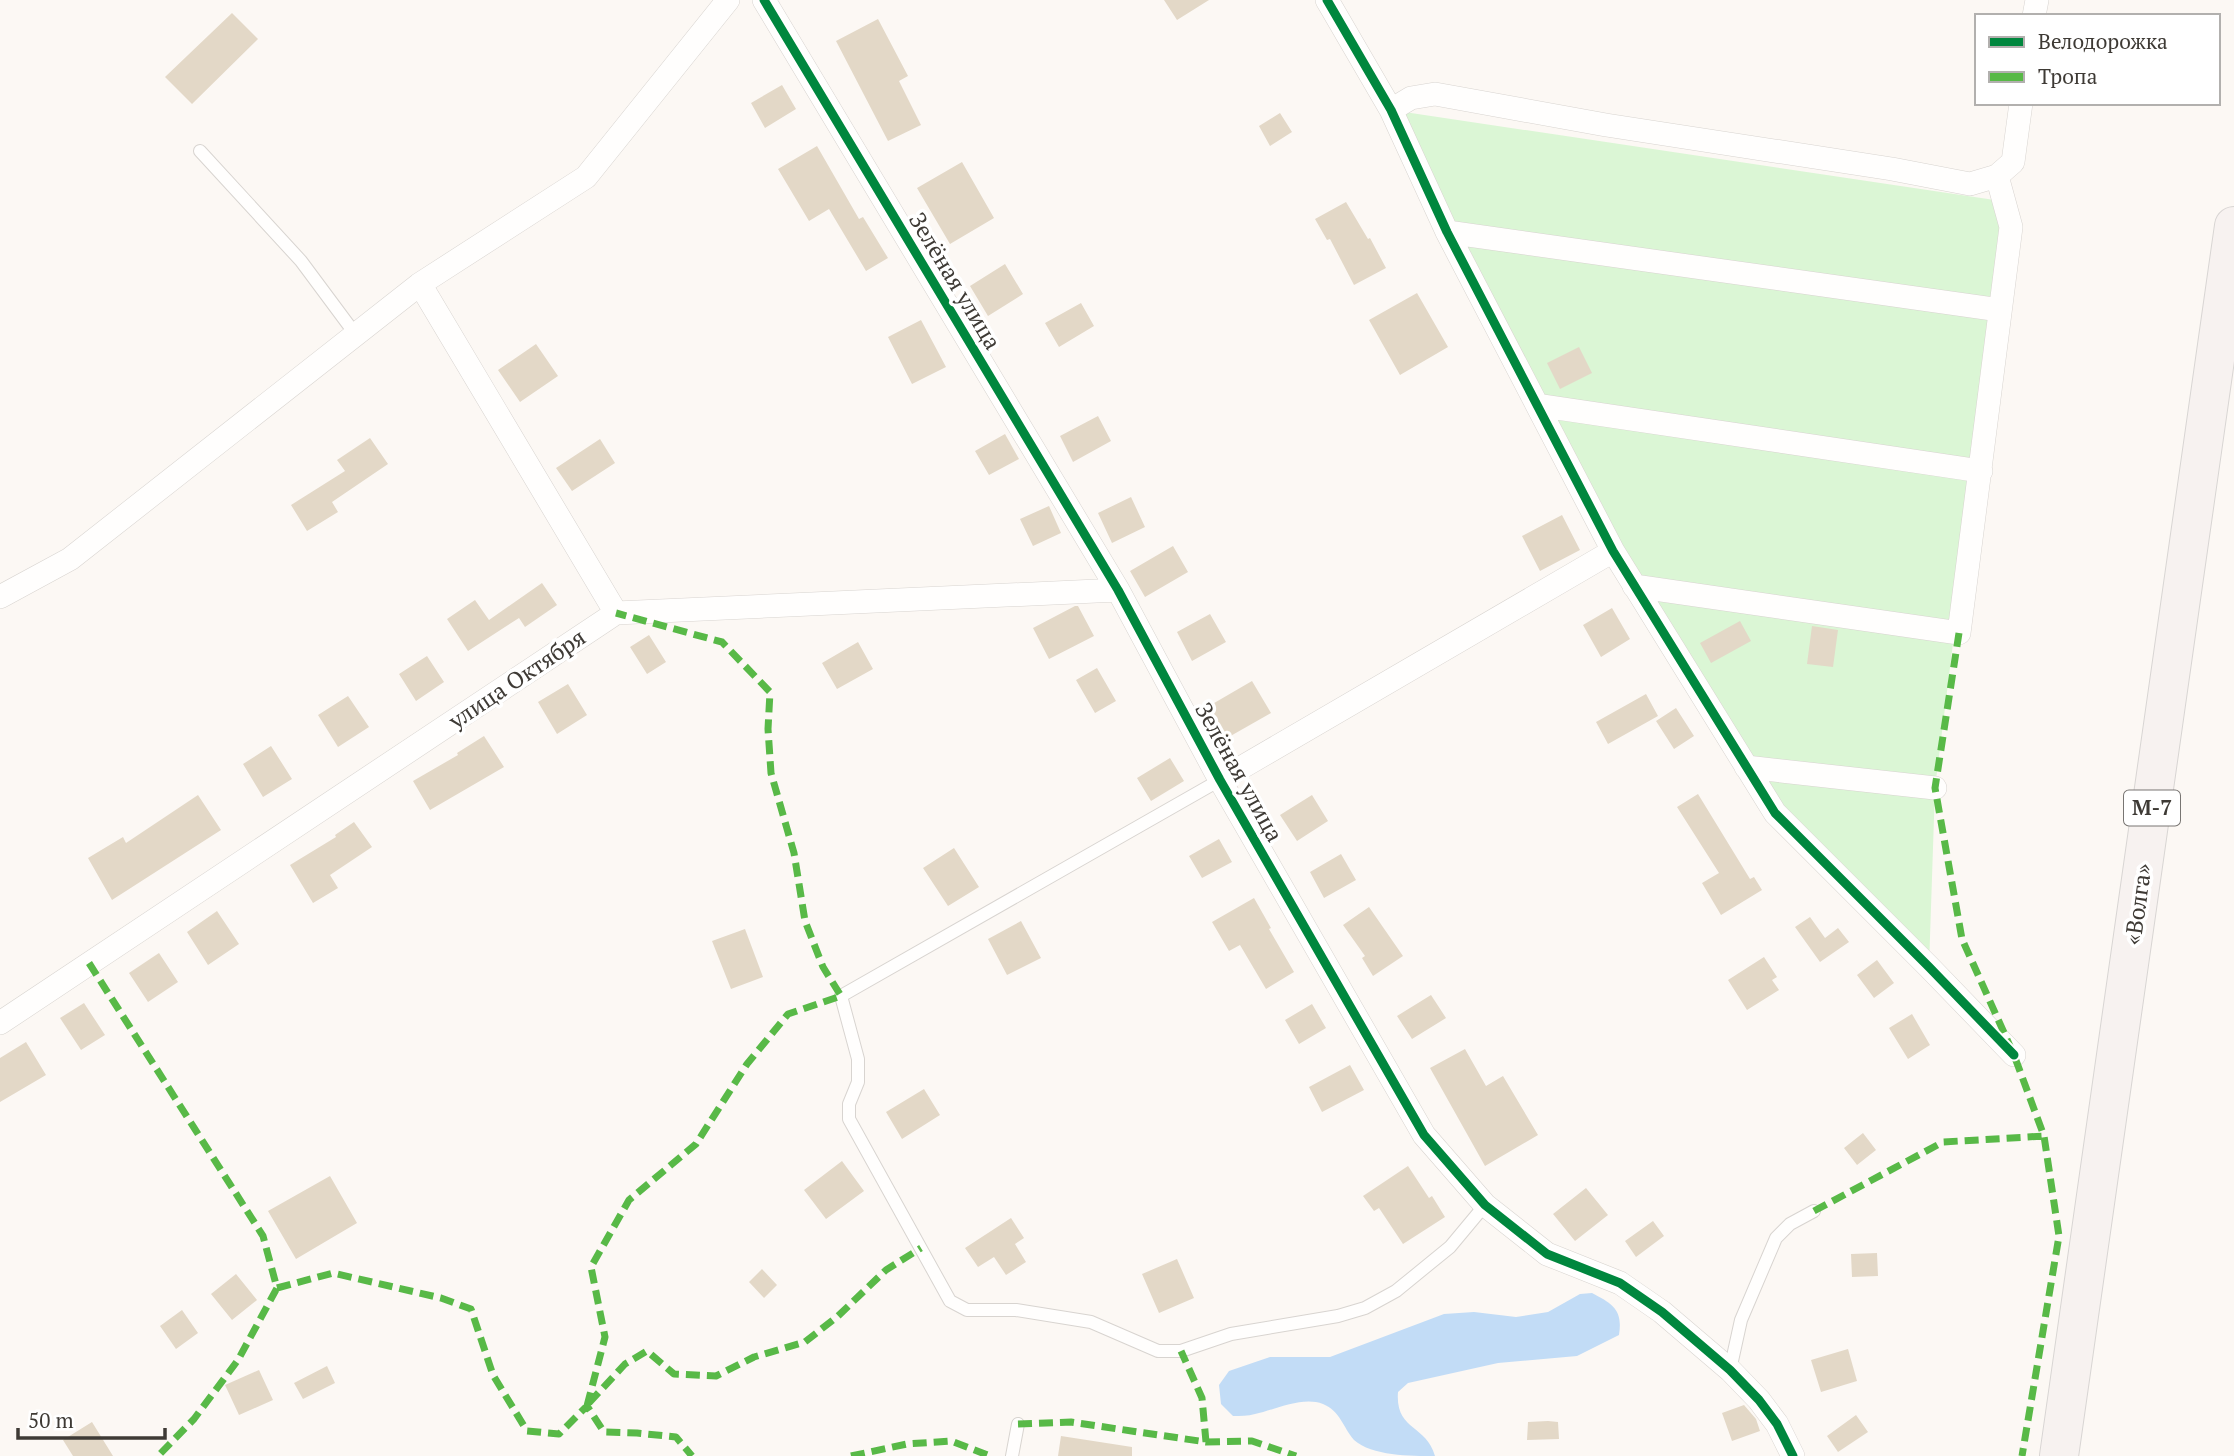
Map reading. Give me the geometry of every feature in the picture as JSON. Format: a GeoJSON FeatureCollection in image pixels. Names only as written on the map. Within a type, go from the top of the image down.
{"type":"FeatureCollection","features":[{"type":"Feature","properties":{"kind":"highway","name":"«Волга»"},"geometry":{"type":"LineString","coordinates":[[2059,1456],[2234,226]]}},
{"type":"Feature","properties":{"kind":"street"},"geometry":{"type":"LineString","coordinates":[[0,597],[70,559],[420,284],[586,177],[728,0]]}},
{"type":"Feature","properties":{"kind":"street","name":"Зелёная улица"},"geometry":{"type":"LineString","coordinates":[[764,0],[1118,590],[1220,780],[1424,1135],[1485,1205],[1547,1254],[1620,1283],[1652,1305],[1730,1370],[1759,1400],[1777,1424],[1793,1456]]}},
{"type":"Feature","properties":{"kind":"street"},"geometry":{"type":"LineString","coordinates":[[1328,0],[1391,110],[1447,232],[1613,551],[1775,814],[2014,1055]]}},
{"type":"Feature","properties":{"kind":"street"},"geometry":{"type":"LineString","coordinates":[[1391,110],[1411,98],[1436,94],[1606,125],[1892,169],[1970,184],[2005,169]]}},
{"type":"Feature","properties":{"kind":"street"},"geometry":{"type":"LineString","coordinates":[[1633,586],[1959,633],[2011,227],[2005,169],[2021,105]]}},
{"type":"Feature","properties":{"kind":"street"},"geometry":{"type":"LineString","coordinates":[[1447,232],[2000,310]]}},
{"type":"Feature","properties":{"kind":"street"},"geometry":{"type":"LineString","coordinates":[[420,284],[616,613],[1118,590]]}},
{"type":"Feature","properties":{"kind":"street"},"geometry":{"type":"LineString","coordinates":[[1537,405],[1980,471]]}},
{"type":"Feature","properties":{"kind":"street"},"geometry":{"type":"LineString","coordinates":[[1220,780],[1613,551]]}},
{"type":"Feature","properties":{"kind":"street","name":"улица Октября"},"geometry":{"type":"LineString","coordinates":[[0,1023],[616,613]]}},
{"type":"Feature","properties":{"kind":"street"},"geometry":{"type":"LineString","coordinates":[[1746,767],[1935,788]]}},
{"type":"Feature","properties":{"kind":"lane"},"geometry":{"type":"LineString","coordinates":[[200,150],[302,261],[356,335]]}},
{"type":"Feature","properties":{"kind":"lane"},"geometry":{"type":"LineString","coordinates":[[1220,780],[841,996],[858,1059],[858,1082],[849,1104],[849,1119],[950,1301],[967,1310],[1016,1310],[1091,1322],[1158,1351],[1181,1351],[1231,1334],[1338,1316],[1365,1308],[1396,1291],[1450,1247],[1485,1205]]}},
{"type":"Feature","properties":{"kind":"lane"},"geometry":{"type":"LineString","coordinates":[[1730,1370],[1741,1320],[1776,1238],[1790,1224],[1814,1211]]}},
{"type":"Feature","properties":{"kind":"lane"},"geometry":{"type":"LineString","coordinates":[[1012,1456],[1017,1424]]}},
{"type":"Feature","properties":{"kind":"green space"},"geometry":{"type":"Polygon","coordinates":[[[1391,110],[2008,202],[1935,788],[1929,967],[1775,813],[1634,586],[1391,110]]]}},
{"type":"Feature","properties":{"kind":"water"},"geometry":{"type":"Polygon","coordinates":[[[1592,1293],[1615,1309],[1619,1319],[1619,1335],[1577,1356],[1498,1363],[1408,1383],[1398,1392],[1401,1414],[1425,1438],[1435,1456],[1392,1454],[1362,1445],[1354,1440],[1329,1407],[1315,1402],[1238,1416],[1233,1416],[1221,1404],[1219,1385],[1229,1371],[1270,1357],[1330,1357],[1444,1314],[1474,1312],[1516,1317],[1548,1312],[1580,1294],[1592,1293]]]}},
{"type":"Feature","properties":{"kind":"building"},"geometry":{"type":"Polygon","coordinates":[[[1164,0],[1209,0],[1177,20],[1164,0]]]}},
{"type":"Feature","properties":{"kind":"building"},"geometry":{"type":"Polygon","coordinates":[[[232,13],[258,39],[192,104],[165,77],[232,13]]]}},
{"type":"Feature","properties":{"kind":"building"},"geometry":{"type":"Polygon","coordinates":[[[878,19],[908,76],[899,81],[921,125],[888,141],[836,41],[878,19]]]}},
{"type":"Feature","properties":{"kind":"building"},"geometry":{"type":"Polygon","coordinates":[[[782,85],[796,109],[765,128],[751,103],[782,85]]]}},
{"type":"Feature","properties":{"kind":"building"},"geometry":{"type":"Polygon","coordinates":[[[1280,113],[1292,132],[1270,146],[1259,126],[1280,113]]]}},
{"type":"Feature","properties":{"kind":"building"},"geometry":{"type":"Polygon","coordinates":[[[817,146],[859,219],[863,217],[888,258],[866,271],[829,209],[809,221],[778,169],[817,146]]]}},
{"type":"Feature","properties":{"kind":"building"},"geometry":{"type":"Polygon","coordinates":[[[962,162],[994,218],[950,244],[917,188],[962,162]]]}},
{"type":"Feature","properties":{"kind":"building"},"geometry":{"type":"Polygon","coordinates":[[[1346,202],[1386,268],[1354,285],[1330,239],[1327,240],[1315,219],[1346,202]]]}},
{"type":"Feature","properties":{"kind":"building"},"geometry":{"type":"Polygon","coordinates":[[[1005,264],[1023,294],[988,316],[970,286],[1005,264]]]}},
{"type":"Feature","properties":{"kind":"building"},"geometry":{"type":"Polygon","coordinates":[[[1417,293],[1448,347],[1400,375],[1369,320],[1417,293]]]}},
{"type":"Feature","properties":{"kind":"building"},"geometry":{"type":"Polygon","coordinates":[[[1081,303],[1094,326],[1059,347],[1045,323],[1081,303]]]}},
{"type":"Feature","properties":{"kind":"building"},"geometry":{"type":"Polygon","coordinates":[[[921,320],[946,367],[912,384],[888,337],[921,320]]]}},
{"type":"Feature","properties":{"kind":"building"},"geometry":{"type":"Polygon","coordinates":[[[536,344],[558,376],[520,402],[498,370],[536,344]]]}},
{"type":"Feature","properties":{"kind":"building"},"geometry":{"type":"Polygon","coordinates":[[[1579,347],[1592,373],[1560,389],[1547,363],[1579,347]]]}},
{"type":"Feature","properties":{"kind":"building"},"geometry":{"type":"Polygon","coordinates":[[[1098,416],[1111,441],[1073,462],[1060,436],[1098,416]]]}},
{"type":"Feature","properties":{"kind":"building"},"geometry":{"type":"Polygon","coordinates":[[[1005,434],[1019,459],[989,475],[975,451],[1005,434]]]}},
{"type":"Feature","properties":{"kind":"building"},"geometry":{"type":"Polygon","coordinates":[[[370,438],[388,464],[332,502],[338,512],[307,531],[291,505],[345,471],[337,460],[370,438]]]}},
{"type":"Feature","properties":{"kind":"building"},"geometry":{"type":"Polygon","coordinates":[[[600,439],[615,463],[572,491],[556,468],[600,439]]]}},
{"type":"Feature","properties":{"kind":"building"},"geometry":{"type":"Polygon","coordinates":[[[1131,497],[1145,527],[1112,543],[1098,513],[1131,497]]]}},
{"type":"Feature","properties":{"kind":"building"},"geometry":{"type":"Polygon","coordinates":[[[1049,506],[1061,533],[1033,546],[1020,519],[1049,506]]]}},
{"type":"Feature","properties":{"kind":"building"},"geometry":{"type":"Polygon","coordinates":[[[1562,515],[1580,550],[1540,571],[1522,536],[1562,515]]]}},
{"type":"Feature","properties":{"kind":"building"},"geometry":{"type":"Polygon","coordinates":[[[1173,546],[1188,572],[1145,597],[1130,571],[1173,546]]]}},
{"type":"Feature","properties":{"kind":"building"},"geometry":{"type":"Polygon","coordinates":[[[542,583],[557,605],[525,627],[519,618],[468,651],[447,619],[475,600],[489,620],[542,583]]]}},
{"type":"Feature","properties":{"kind":"building"},"geometry":{"type":"Polygon","coordinates":[[[1078,606],[1094,636],[1049,659],[1033,628],[1078,606]]]}},
{"type":"Feature","properties":{"kind":"building"},"geometry":{"type":"Polygon","coordinates":[[[1612,608],[1630,639],[1601,657],[1583,625],[1612,608]]]}},
{"type":"Feature","properties":{"kind":"building"},"geometry":{"type":"Polygon","coordinates":[[[1210,614],[1226,642],[1192,661],[1177,632],[1210,614]]]}},
{"type":"Feature","properties":{"kind":"building"},"geometry":{"type":"Polygon","coordinates":[[[1740,621],[1751,641],[1711,663],[1700,643],[1740,621]]]}},
{"type":"Feature","properties":{"kind":"building"},"geometry":{"type":"Polygon","coordinates":[[[1812,626],[1838,630],[1833,667],[1807,664],[1812,626]]]}},
{"type":"Feature","properties":{"kind":"building"},"geometry":{"type":"Polygon","coordinates":[[[649,635],[666,662],[647,674],[630,647],[649,635]]]}},
{"type":"Feature","properties":{"kind":"building"},"geometry":{"type":"Polygon","coordinates":[[[858,642],[873,669],[837,689],[822,663],[858,642]]]}},
{"type":"Feature","properties":{"kind":"building"},"geometry":{"type":"Polygon","coordinates":[[[427,656],[444,682],[416,701],[399,674],[427,656]]]}},
{"type":"Feature","properties":{"kind":"building"},"geometry":{"type":"Polygon","coordinates":[[[1097,668],[1116,701],[1095,713],[1076,680],[1097,668]]]}},
{"type":"Feature","properties":{"kind":"building"},"geometry":{"type":"Polygon","coordinates":[[[1252,681],[1271,713],[1227,738],[1209,706],[1252,681]]]}},
{"type":"Feature","properties":{"kind":"building"},"geometry":{"type":"Polygon","coordinates":[[[568,684],[587,715],[557,734],[538,702],[568,684]]]}},
{"type":"Feature","properties":{"kind":"building"},"geometry":{"type":"Polygon","coordinates":[[[1646,694],[1658,716],[1608,744],[1596,722],[1646,694]]]}},
{"type":"Feature","properties":{"kind":"building"},"geometry":{"type":"Polygon","coordinates":[[[348,696],[369,727],[338,747],[318,715],[348,696]]]}},
{"type":"Feature","properties":{"kind":"building"},"geometry":{"type":"Polygon","coordinates":[[[1676,708],[1694,736],[1674,749],[1656,721],[1676,708]]]}},
{"type":"Feature","properties":{"kind":"building"},"geometry":{"type":"Polygon","coordinates":[[[484,736],[504,767],[430,810],[413,781],[458,755],[457,753],[484,736]]]}},
{"type":"Feature","properties":{"kind":"building"},"geometry":{"type":"Polygon","coordinates":[[[271,746],[292,779],[263,797],[243,764],[271,746]]]}},
{"type":"Feature","properties":{"kind":"building"},"geometry":{"type":"Polygon","coordinates":[[[1170,758],[1184,781],[1151,801],[1137,778],[1170,758]]]}},
{"type":"Feature","properties":{"kind":"building"},"geometry":{"type":"Polygon","coordinates":[[[1698,794],[1750,879],[1754,877],[1762,890],[1721,915],[1702,883],[1719,873],[1677,807],[1698,794]]]}},
{"type":"Feature","properties":{"kind":"building"},"geometry":{"type":"Polygon","coordinates":[[[198,795],[221,830],[112,900],[88,858],[123,837],[126,843],[198,795]]]}},
{"type":"Feature","properties":{"kind":"building"},"geometry":{"type":"Polygon","coordinates":[[[1312,795],[1328,821],[1297,841],[1280,815],[1312,795]]]}},
{"type":"Feature","properties":{"kind":"building"},"geometry":{"type":"Polygon","coordinates":[[[354,822],[372,847],[330,875],[338,888],[313,903],[290,865],[336,837],[335,835],[354,822]]]}},
{"type":"Feature","properties":{"kind":"building"},"geometry":{"type":"Polygon","coordinates":[[[1219,839],[1232,862],[1202,878],[1189,856],[1219,839]]]}},
{"type":"Feature","properties":{"kind":"building"},"geometry":{"type":"Polygon","coordinates":[[[954,848],[979,887],[948,906],[923,868],[954,848]]]}},
{"type":"Feature","properties":{"kind":"building"},"geometry":{"type":"Polygon","coordinates":[[[1341,854],[1356,880],[1324,898],[1310,872],[1341,854]]]}},
{"type":"Feature","properties":{"kind":"building"},"geometry":{"type":"Polygon","coordinates":[[[1254,898],[1294,972],[1266,989],[1240,945],[1229,951],[1212,922],[1254,898]]]}},
{"type":"Feature","properties":{"kind":"building"},"geometry":{"type":"Polygon","coordinates":[[[1369,907],[1403,956],[1373,976],[1362,958],[1365,956],[1343,925],[1369,907]]]}},
{"type":"Feature","properties":{"kind":"building"},"geometry":{"type":"Polygon","coordinates":[[[217,911],[239,944],[208,965],[187,932],[217,911]]]}},
{"type":"Feature","properties":{"kind":"building"},"geometry":{"type":"Polygon","coordinates":[[[1810,917],[1825,938],[1838,928],[1849,942],[1820,962],[1795,927],[1810,917]]]}},
{"type":"Feature","properties":{"kind":"building"},"geometry":{"type":"Polygon","coordinates":[[[1021,921],[1041,958],[1007,975],[988,939],[1021,921]]]}},
{"type":"Feature","properties":{"kind":"building"},"geometry":{"type":"Polygon","coordinates":[[[745,929],[763,977],[731,989],[712,941],[745,929]]]}},
{"type":"Feature","properties":{"kind":"building"},"geometry":{"type":"Polygon","coordinates":[[[159,953],[178,982],[148,1002],[129,973],[159,953]]]}},
{"type":"Feature","properties":{"kind":"building"},"geometry":{"type":"Polygon","coordinates":[[[1764,957],[1777,977],[1772,980],[1779,990],[1747,1010],[1728,980],[1764,957]]]}},
{"type":"Feature","properties":{"kind":"building"},"geometry":{"type":"Polygon","coordinates":[[[1877,960],[1894,983],[1874,998],[1857,975],[1877,960]]]}},
{"type":"Feature","properties":{"kind":"building"},"geometry":{"type":"Polygon","coordinates":[[[1431,995],[1446,1018],[1412,1039],[1397,1016],[1431,995]]]}},
{"type":"Feature","properties":{"kind":"building"},"geometry":{"type":"Polygon","coordinates":[[[84,1003],[105,1035],[81,1050],[60,1018],[84,1003]]]}},
{"type":"Feature","properties":{"kind":"building"},"geometry":{"type":"Polygon","coordinates":[[[1312,1004],[1326,1028],[1299,1044],[1285,1020],[1312,1004]]]}},
{"type":"Feature","properties":{"kind":"building"},"geometry":{"type":"Polygon","coordinates":[[[1912,1014],[1930,1045],[1908,1059],[1889,1028],[1912,1014]]]}},
{"type":"Feature","properties":{"kind":"building"},"geometry":{"type":"Polygon","coordinates":[[[26,1042],[46,1075],[0,1102],[0,1058],[26,1042]]]}},
{"type":"Feature","properties":{"kind":"building"},"geometry":{"type":"Polygon","coordinates":[[[1465,1049],[1486,1086],[1503,1076],[1538,1135],[1485,1166],[1430,1068],[1465,1049]]]}},
{"type":"Feature","properties":{"kind":"building"},"geometry":{"type":"Polygon","coordinates":[[[1350,1065],[1364,1090],[1322,1112],[1309,1087],[1350,1065]]]}},
{"type":"Feature","properties":{"kind":"building"},"geometry":{"type":"Polygon","coordinates":[[[924,1089],[940,1115],[902,1139],[886,1112],[924,1089]]]}},
{"type":"Feature","properties":{"kind":"building"},"geometry":{"type":"Polygon","coordinates":[[[1863,1133],[1876,1150],[1857,1165],[1844,1148],[1863,1133]]]}},
{"type":"Feature","properties":{"kind":"building"},"geometry":{"type":"Polygon","coordinates":[[[842,1161],[864,1191],[826,1219],[804,1190],[842,1161]]]}},
{"type":"Feature","properties":{"kind":"building"},"geometry":{"type":"Polygon","coordinates":[[[1408,1166],[1445,1217],[1403,1244],[1379,1208],[1374,1211],[1363,1196],[1408,1166]]]}},
{"type":"Feature","properties":{"kind":"building"},"geometry":{"type":"Polygon","coordinates":[[[330,1176],[357,1223],[296,1259],[268,1211],[330,1176]]]}},
{"type":"Feature","properties":{"kind":"building"},"geometry":{"type":"Polygon","coordinates":[[[1586,1188],[1608,1215],[1575,1241],[1553,1214],[1586,1188]]]}},
{"type":"Feature","properties":{"kind":"building"},"geometry":{"type":"Polygon","coordinates":[[[1011,1218],[1024,1238],[1015,1244],[1026,1262],[1006,1275],[994,1257],[978,1267],[965,1248],[1011,1218]]]}},
{"type":"Feature","properties":{"kind":"building"},"geometry":{"type":"Polygon","coordinates":[[[1653,1221],[1664,1236],[1636,1257],[1625,1241],[1653,1221]]]}},
{"type":"Feature","properties":{"kind":"building"},"geometry":{"type":"Polygon","coordinates":[[[1877,1253],[1878,1276],[1852,1277],[1851,1254],[1877,1253]]]}},
{"type":"Feature","properties":{"kind":"building"},"geometry":{"type":"Polygon","coordinates":[[[1177,1259],[1194,1298],[1159,1313],[1142,1274],[1177,1259]]]}},
{"type":"Feature","properties":{"kind":"building"},"geometry":{"type":"Polygon","coordinates":[[[762,1269],[777,1285],[764,1298],[749,1282],[762,1269]]]}},
{"type":"Feature","properties":{"kind":"building"},"geometry":{"type":"Polygon","coordinates":[[[236,1274],[257,1300],[232,1320],[211,1294],[236,1274]]]}},
{"type":"Feature","properties":{"kind":"building"},"geometry":{"type":"Polygon","coordinates":[[[182,1310],[198,1333],[176,1349],[160,1326],[182,1310]]]}},
{"type":"Feature","properties":{"kind":"building"},"geometry":{"type":"Polygon","coordinates":[[[1848,1349],[1857,1381],[1821,1392],[1811,1360],[1848,1349]]]}},
{"type":"Feature","properties":{"kind":"building"},"geometry":{"type":"Polygon","coordinates":[[[327,1366],[335,1383],[303,1399],[294,1383],[327,1366]]]}},
{"type":"Feature","properties":{"kind":"building"},"geometry":{"type":"Polygon","coordinates":[[[259,1370],[273,1400],[239,1415],[225,1385],[259,1370]]]}},
{"type":"Feature","properties":{"kind":"building"},"geometry":{"type":"Polygon","coordinates":[[[1744,1405],[1756,1419],[1760,1431],[1732,1441],[1722,1413],[1744,1405]]]}},
{"type":"Feature","properties":{"kind":"building"},"geometry":{"type":"Polygon","coordinates":[[[1856,1415],[1868,1432],[1838,1452],[1827,1436],[1856,1415]]]}},
{"type":"Feature","properties":{"kind":"building"},"geometry":{"type":"Polygon","coordinates":[[[92,1422],[113,1456],[73,1456],[63,1440],[92,1422]]]}},
{"type":"Feature","properties":{"kind":"building"},"geometry":{"type":"Polygon","coordinates":[[[1528,1422],[1558,1422],[1559,1439],[1527,1440],[1528,1422]]]}},
{"type":"Feature","properties":{"kind":"building"},"geometry":{"type":"Polygon","coordinates":[[[1061,1436],[1132,1447],[1132,1456],[1058,1456],[1061,1436]]]}},
{"type":"Feature","properties":{"kind":"marked path"},"geometry":{"type":"LineString","coordinates":[[587,1406],[605,1337],[591,1267],[629,1200],[696,1144],[747,1064],[788,1014],[841,996],[823,967],[805,921],[794,853],[771,773],[768,729],[770,692],[722,642],[616,613]]}},
{"type":"Feature","properties":{"kind":"marked path"},"geometry":{"type":"LineString","coordinates":[[1959,633],[1935,788],[1962,939],[2014,1055],[2044,1136],[2059,1236],[2022,1456]]}},
{"type":"Feature","properties":{"kind":"marked path"},"geometry":{"type":"LineString","coordinates":[[89,963],[263,1236],[277,1288],[238,1360],[194,1419],[158,1456]]}},
{"type":"Feature","properties":{"kind":"marked path"},"geometry":{"type":"LineString","coordinates":[[1814,1211],[1943,1142],[2044,1136]]}},
{"type":"Feature","properties":{"kind":"marked path"},"geometry":{"type":"LineString","coordinates":[[589,1403],[625,1364],[647,1351],[674,1374],[716,1376],[754,1357],[805,1342],[838,1316],[886,1270],[921,1248]]}},
{"type":"Feature","properties":{"kind":"marked path"},"geometry":{"type":"LineString","coordinates":[[277,1288],[333,1273],[441,1298],[471,1309],[493,1375],[527,1431],[559,1434],[587,1406],[604,1432],[676,1437],[692,1456]]}},
{"type":"Feature","properties":{"kind":"marked path"},"geometry":{"type":"LineString","coordinates":[[1018,1424],[1071,1422],[1206,1442],[1202,1398],[1181,1351]]}},
{"type":"Feature","properties":{"kind":"marked path"},"geometry":{"type":"LineString","coordinates":[[851,1456],[907,1444],[951,1441],[990,1456]]}},
{"type":"Feature","properties":{"kind":"marked path"},"geometry":{"type":"LineString","coordinates":[[1206,1442],[1252,1441],[1296,1456]]}},
{"type":"Feature","properties":{"kind":"cycle path"},"geometry":{"type":"LineString","coordinates":[[764,0],[1118,590],[1220,780],[1424,1135],[1485,1205],[1547,1254],[1620,1283],[1662,1312],[1730,1370],[1759,1400],[1777,1424],[1793,1456]]}},
{"type":"Feature","properties":{"kind":"cycle path"},"geometry":{"type":"LineString","coordinates":[[1327,0],[1391,110],[1447,232],[1613,551],[1775,813],[2014,1055]]}}]}
